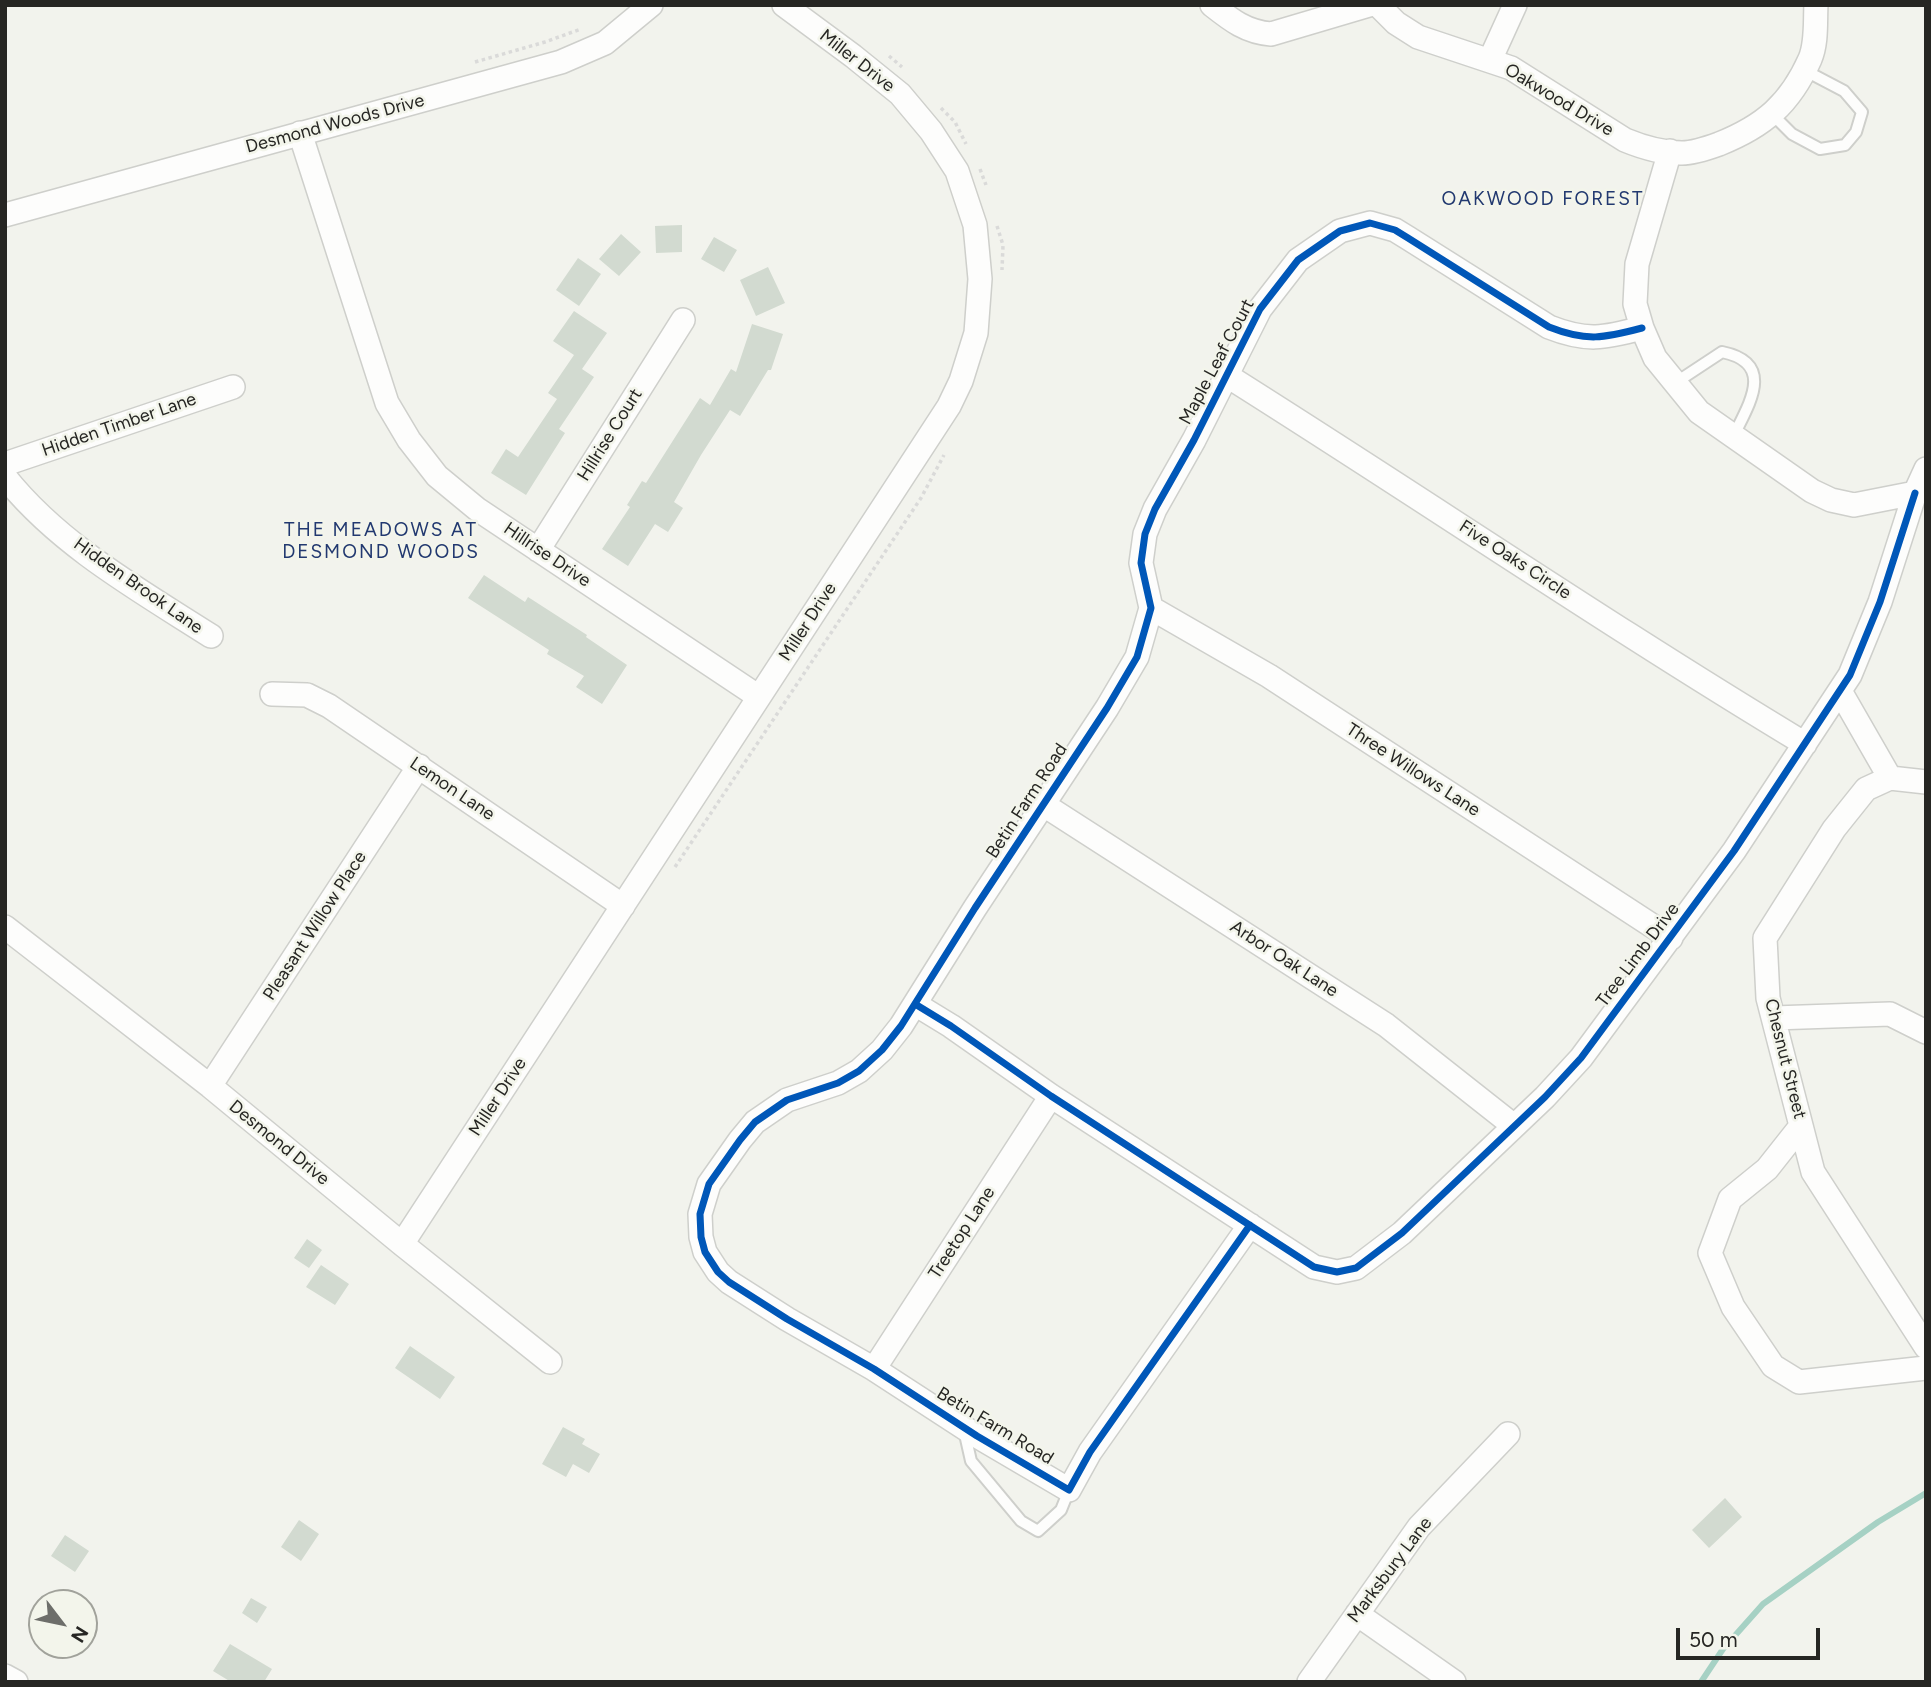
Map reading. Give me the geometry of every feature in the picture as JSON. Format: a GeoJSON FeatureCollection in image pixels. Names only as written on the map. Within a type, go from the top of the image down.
{"type":"FeatureCollection","features":[{"type":"Feature","properties":{"kind":"street","name":"Desmond Woods Drive"},"geometry":{"type":"LineString","coordinates":[[5,215],[561,62],[605,43],[651,5]]}},
{"type":"Feature","properties":{"kind":"street","name":"Miller Drive"},"geometry":{"type":"LineString","coordinates":[[402,1244],[949,406],[961,381],[976,333],[980,279],[975,225],[957,171],[931,131],[900,94],[784,5]]}},
{"type":"Feature","properties":{"kind":"street"},"geometry":{"type":"LineString","coordinates":[[1212,5],[1237,25],[1257,33],[1271,34],[1369,5]]}},
{"type":"Feature","properties":{"kind":"street","name":"Oakwood Drive"},"geometry":{"type":"LineString","coordinates":[[1378,5],[1396,23],[1418,37],[1511,68],[1558,96],[1609,132],[1641,146],[1683,153],[1707,148],[1745,133],[1783,105],[1811,57],[1816,5]]}},
{"type":"Feature","properties":{"kind":"street"},"geometry":{"type":"LineString","coordinates":[[1490,60],[1515,5]]}},
{"type":"Feature","properties":{"kind":"street","name":"Hillrise Drive"},"geometry":{"type":"LineString","coordinates":[[300,133],[387,403],[408,440],[437,476],[477,509],[759,697]]}},
{"type":"Feature","properties":{"kind":"street"},"geometry":{"type":"LineString","coordinates":[[1670,151],[1637,264],[1635,304],[1655,358],[1675,383],[1699,412],[1812,491],[1831,500],[1854,505],[1915,492],[1926,469]]}},
{"type":"Feature","properties":{"kind":"street","name":"Maple Leaf Court"},"geometry":{"type":"LineString","coordinates":[[1151,608],[1141,563],[1145,534],[1155,509],[1194,440],[1260,309],[1298,260],[1340,231],[1370,223],[1395,230],[1549,327],[1562,332],[1605,338],[1642,328]]}},
{"type":"Feature","properties":{"kind":"street","name":"Hillrise Court"},"geometry":{"type":"LineString","coordinates":[[538,550],[683,320]]}},
{"type":"Feature","properties":{"kind":"street","name":"Five Oaks Circle"},"geometry":{"type":"LineString","coordinates":[[1226,374],[1693,677],[1805,744]]}},
{"type":"Feature","properties":{"kind":"street","name":"Hidden Timber Lane"},"geometry":{"type":"LineString","coordinates":[[5,464],[233,387]]}},
{"type":"Feature","properties":{"kind":"street","name":"Hidden Brook Lane"},"geometry":{"type":"LineString","coordinates":[[5,477],[24,501],[99,564],[211,636]]}},
{"type":"Feature","properties":{"kind":"street","name":"Tree Limb Drive"},"geometry":{"type":"LineString","coordinates":[[1250,1226],[1314,1267],[1338,1272],[1356,1268],[1402,1233],[1581,1058],[1734,851],[1850,675],[1880,602],[1915,492]]}},
{"type":"Feature","properties":{"kind":"street","name":"Betin Farm Road"},"geometry":{"type":"LineString","coordinates":[[1069,1490],[729,1282],[718,1272],[705,1252],[700,1214],[709,1184],[755,1122],[787,1100],[838,1083],[859,1071],[882,1051],[1044,806],[1137,657],[1151,608]]}},
{"type":"Feature","properties":{"kind":"street","name":"Three Willows Lane"},"geometry":{"type":"LineString","coordinates":[[1151,608],[1269,676],[1671,938]]}},
{"type":"Feature","properties":{"kind":"street"},"geometry":{"type":"LineString","coordinates":[[1840,691],[1890,778],[1926,782]]}},
{"type":"Feature","properties":{"kind":"street","name":"Lemon Lane"},"geometry":{"type":"LineString","coordinates":[[272,694],[307,695],[329,706],[623,906]]}},
{"type":"Feature","properties":{"kind":"street","name":"Pleasant Willow Place"},"geometry":{"type":"LineString","coordinates":[[210,1086],[419,766]]}},
{"type":"Feature","properties":{"kind":"street","name":"Chesnut Street"},"geometry":{"type":"LineString","coordinates":[[1890,778],[1866,789],[1834,829],[1765,938],[1768,998],[1813,1172],[1926,1347]]}},
{"type":"Feature","properties":{"kind":"street","name":"Arbor Oak Lane"},"geometry":{"type":"LineString","coordinates":[[1044,806],[1386,1025],[1514,1126]]}},
{"type":"Feature","properties":{"kind":"street","name":"Desmond Drive"},"geometry":{"type":"LineString","coordinates":[[5,927],[210,1086],[550,1362]]}},
{"type":"Feature","properties":{"kind":"street"},"geometry":{"type":"LineString","coordinates":[[915,1004],[1250,1226],[1090,1452],[1069,1490]]}},
{"type":"Feature","properties":{"kind":"street"},"geometry":{"type":"LineString","coordinates":[[1774,1018],[1890,1014],[1926,1032]]}},
{"type":"Feature","properties":{"kind":"street","name":"Treetop Lane"},"geometry":{"type":"LineString","coordinates":[[874,1369],[1051,1096]]}},
{"type":"Feature","properties":{"kind":"street"},"geometry":{"type":"LineString","coordinates":[[1801,1126],[1767,1169],[1730,1199],[1710,1253],[1733,1307],[1773,1366],[1799,1382],[1926,1368]]}},
{"type":"Feature","properties":{"kind":"street","name":"Marksbury Lane"},"geometry":{"type":"LineString","coordinates":[[1309,1682],[1419,1527],[1508,1434]]}},
{"type":"Feature","properties":{"kind":"street"},"geometry":{"type":"LineString","coordinates":[[1357,1614],[1454,1682]]}},
{"type":"Feature","properties":{"kind":"street"},"geometry":{"type":"LineString","coordinates":[[5,1676],[16,1682]]}},
{"type":"Feature","properties":{"kind":"lane"},"geometry":{"type":"LineString","coordinates":[[1772,114],[1792,134],[1820,149],[1846,145],[1856,132],[1862,112],[1844,91],[1804,70]]}},
{"type":"Feature","properties":{"kind":"lane"},"geometry":{"type":"LineString","coordinates":[[1675,383],[1722,352],[1733,354],[1746,362],[1754,376],[1755,390],[1734,435]]}},
{"type":"Feature","properties":{"kind":"lane"},"geometry":{"type":"LineString","coordinates":[[963,1427],[971,1461],[1021,1521],[1038,1531],[1060,1510],[1069,1490]]}},
{"type":"Feature","properties":{"kind":"path"},"geometry":{"type":"LineString","coordinates":[[887,54],[906,72]]}},
{"type":"Feature","properties":{"kind":"path"},"geometry":{"type":"LineString","coordinates":[[935,102],[955,122],[971,153]]}},
{"type":"Feature","properties":{"kind":"path"},"geometry":{"type":"LineString","coordinates":[[977,163],[986,186]]}},
{"type":"Feature","properties":{"kind":"path"},"geometry":{"type":"LineString","coordinates":[[996,221],[1003,245],[1002,272]]}},
{"type":"Feature","properties":{"kind":"path"},"geometry":{"type":"LineString","coordinates":[[673,870],[921,498],[946,451]]}},
{"type":"Feature","properties":{"kind":"building"},"geometry":{"type":"Polygon","coordinates":[[[682,225],[682,252],[656,253],[655,226],[682,225]]]}},
{"type":"Feature","properties":{"kind":"building"},"geometry":{"type":"Polygon","coordinates":[[[621,234],[641,252],[619,276],[599,259],[621,234]]]}},
{"type":"Feature","properties":{"kind":"building"},"geometry":{"type":"Polygon","coordinates":[[[714,237],[737,250],[724,272],[701,259],[714,237]]]}},
{"type":"Feature","properties":{"kind":"building"},"geometry":{"type":"Polygon","coordinates":[[[578,258],[601,274],[579,306],[556,290],[578,258]]]}},
{"type":"Feature","properties":{"kind":"building"},"geometry":{"type":"Polygon","coordinates":[[[768,267],[785,303],[756,316],[740,280],[768,267]]]}},
{"type":"Feature","properties":{"kind":"building"},"geometry":{"type":"Polygon","coordinates":[[[574,311],[607,333],[582,369],[594,377],[559,429],[565,433],[526,495],[491,473],[506,449],[518,457],[557,399],[548,393],[574,355],[553,341],[574,311]]]}},
{"type":"Feature","properties":{"kind":"building"},"geometry":{"type":"Polygon","coordinates":[[[752,324],[783,334],[771,370],[768,370],[740,416],[730,410],[701,455],[674,502],[683,508],[668,532],[655,524],[628,566],[602,549],[630,507],[627,505],[642,481],[646,483],[700,398],[710,405],[731,369],[736,372],[752,324]]]}},
{"type":"Feature","properties":{"kind":"building"},"geometry":{"type":"Polygon","coordinates":[[[484,575],[525,602],[528,597],[627,665],[602,704],[576,687],[584,676],[547,654],[549,650],[468,598],[484,575]]]}},
{"type":"Feature","properties":{"kind":"building"},"geometry":{"type":"Polygon","coordinates":[[[307,1239],[322,1250],[309,1268],[294,1258],[307,1239]]]}},
{"type":"Feature","properties":{"kind":"building"},"geometry":{"type":"Polygon","coordinates":[[[321,1265],[349,1284],[335,1305],[306,1287],[321,1265]]]}},
{"type":"Feature","properties":{"kind":"building"},"geometry":{"type":"Polygon","coordinates":[[[410,1346],[455,1377],[440,1399],[395,1368],[410,1346]]]}},
{"type":"Feature","properties":{"kind":"building"},"geometry":{"type":"Polygon","coordinates":[[[563,1427],[585,1439],[582,1444],[600,1454],[589,1473],[573,1464],[566,1477],[542,1464],[563,1427]]]}},
{"type":"Feature","properties":{"kind":"building"},"geometry":{"type":"Polygon","coordinates":[[[1725,1498],[1742,1517],[1709,1548],[1692,1530],[1725,1498]]]}},
{"type":"Feature","properties":{"kind":"building"},"geometry":{"type":"Polygon","coordinates":[[[299,1520],[319,1534],[301,1561],[281,1547],[299,1520]]]}},
{"type":"Feature","properties":{"kind":"building"},"geometry":{"type":"Polygon","coordinates":[[[65,1535],[89,1551],[75,1572],[51,1556],[65,1535]]]}},
{"type":"Feature","properties":{"kind":"building"},"geometry":{"type":"Polygon","coordinates":[[[251,1598],[267,1607],[257,1623],[242,1613],[251,1598]]]}},
{"type":"Feature","properties":{"kind":"building"},"geometry":{"type":"Polygon","coordinates":[[[230,1644],[272,1669],[264,1682],[231,1682],[213,1671],[230,1644]]]}},
{"type":"Feature","properties":{"kind":"waterway"},"geometry":{"type":"LineString","coordinates":[[1701,1682],[1723,1649],[1763,1604],[1878,1522],[1926,1493]]}},
{"type":"Feature","properties":{"kind":"cycle path"},"geometry":{"type":"LineString","coordinates":[[1250,1225],[1090,1452],[1069,1490],[729,1282],[718,1272],[705,1252],[700,1214],[709,1184],[755,1122],[787,1100],[838,1083],[859,1071],[882,1050],[901,1026],[1107,708],[1137,657],[1151,608],[1141,563],[1145,534],[1155,509],[1194,440],[1260,309],[1298,260],[1340,231],[1370,223],[1395,230],[1549,327],[1585,337],[1642,328]]}},
{"type":"Feature","properties":{"kind":"cycle path"},"geometry":{"type":"LineString","coordinates":[[915,1004],[1314,1267],[1337,1272],[1356,1268],[1402,1233],[1545,1097],[1581,1058],[1734,851],[1850,675],[1880,602],[1915,493]]}},
{"type":"Feature","properties":{"kind":"district","name":"OAKWOOD FOREST"},"geometry":{"type":"Point","coordinates":[1543,199]}},
{"type":"Feature","properties":{"kind":"district","name":"THE MEADOWS AT DESMOND WOODS"},"geometry":{"type":"Point","coordinates":[381,541]}}]}
